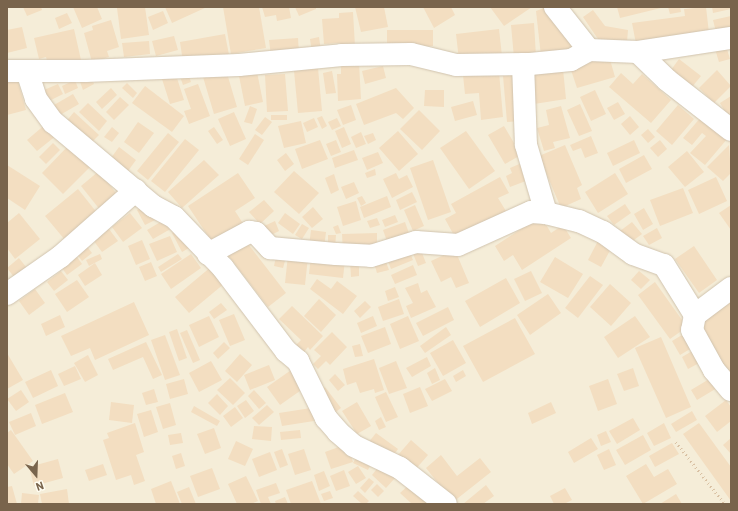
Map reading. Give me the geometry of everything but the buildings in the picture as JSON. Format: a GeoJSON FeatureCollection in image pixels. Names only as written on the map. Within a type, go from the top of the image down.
{"type":"FeatureCollection","features":[{"type":"Feature","properties":{"kind":"street"},"geometry":{"type":"LineString","coordinates":[[555,7],[589,50]]}},
{"type":"Feature","properties":{"kind":"street"},"geometry":{"type":"LineString","coordinates":[[17,71],[85,71],[239,65],[342,55],[411,54],[456,66],[523,64],[571,60],[589,50],[638,52],[731,38]]}},
{"type":"Feature","properties":{"kind":"street"},"geometry":{"type":"LineString","coordinates":[[638,52],[667,80],[731,130]]}},
{"type":"Feature","properties":{"kind":"street"},"geometry":{"type":"LineString","coordinates":[[523,64],[526,145],[546,213]]}},
{"type":"Feature","properties":{"kind":"street"},"geometry":{"type":"LineString","coordinates":[[17,71],[53,122],[136,190],[153,206],[174,217],[223,268],[286,351],[298,361],[326,418],[338,432],[354,446],[400,468],[446,504]]}},
{"type":"Feature","properties":{"kind":"street"},"geometry":{"type":"LineString","coordinates":[[7,294],[60,257],[136,190]]}},
{"type":"Feature","properties":{"kind":"street"},"geometry":{"type":"LineString","coordinates":[[208,254],[249,232],[256,233],[270,248],[371,256],[416,242],[458,245],[531,212],[546,213],[579,221],[603,232],[633,254],[664,265],[695,315]]}},
{"type":"Feature","properties":{"kind":"street"},"geometry":{"type":"LineString","coordinates":[[731,288],[695,315],[692,330],[714,370],[731,390]]}},
{"type":"Feature","properties":{"kind":"path"},"geometry":{"type":"LineString","coordinates":[[676,442],[726,504]]}},
{"type":"Feature","properties":{"kind":"shaded area"},"geometry":{"type":"Polygon","coordinates":[[[7,7],[731,7],[731,504],[7,504],[7,7]]]}}]}
